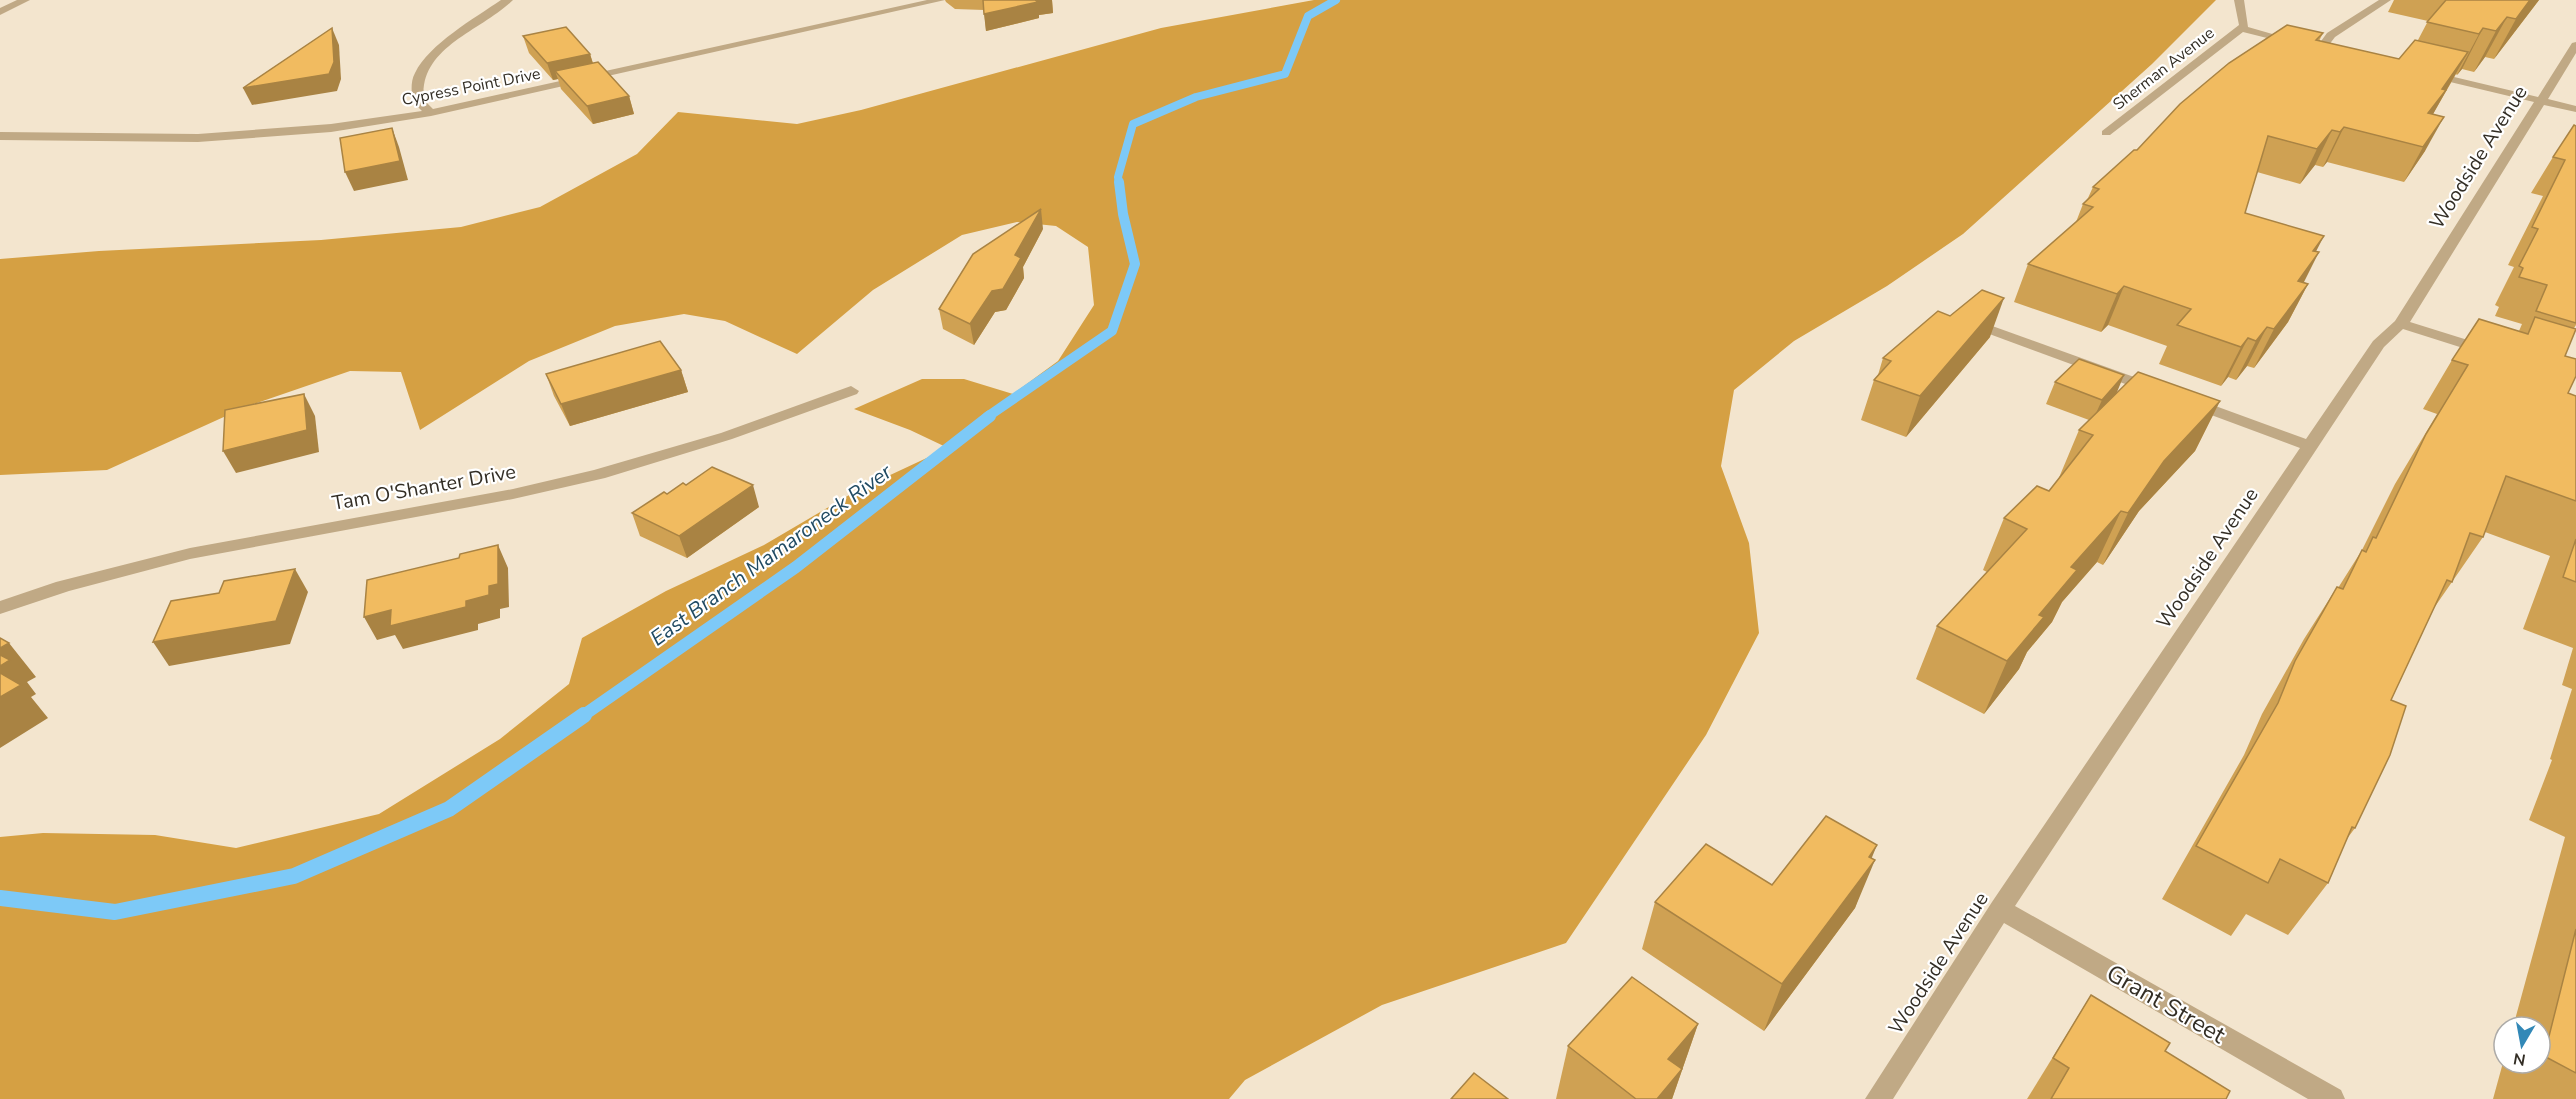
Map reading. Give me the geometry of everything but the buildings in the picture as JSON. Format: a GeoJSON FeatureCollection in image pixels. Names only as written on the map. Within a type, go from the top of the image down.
{"type":"FeatureCollection","features":[{"type":"Feature","properties":{"kind":"street"},"geometry":{"type":"LineString","coordinates":[[0,12],[25,0]]}},
{"type":"Feature","properties":{"kind":"street"},"geometry":{"type":"LineString","coordinates":[[431,113],[418,101],[416,84],[421,71],[433,56],[508,0]]}},
{"type":"Feature","properties":{"kind":"street","name":"Cypress Point Drive"},"geometry":{"type":"LineString","coordinates":[[0,136],[198,138],[331,128],[431,113],[940,0]]}},
{"type":"Feature","properties":{"kind":"street"},"geometry":{"type":"LineString","coordinates":[[2239,0],[2244,26],[2241,28],[2327,50],[2331,35],[2386,0]]}},
{"type":"Feature","properties":{"kind":"street","name":"Sherman Avenue"},"geometry":{"type":"LineString","coordinates":[[2106,133],[2241,28]]}},
{"type":"Feature","properties":{"kind":"street","name":"Woodside Avenue"},"geometry":{"type":"LineString","coordinates":[[1878,1099],[2000,909],[2378,344],[2401,324],[2576,45]]}},
{"type":"Feature","properties":{"kind":"street"},"geometry":{"type":"LineString","coordinates":[[2413,70],[2576,109]]}},
{"type":"Feature","properties":{"kind":"street"},"geometry":{"type":"LineString","coordinates":[[1970,322],[2310,446]]}},
{"type":"Feature","properties":{"kind":"street"},"geometry":{"type":"LineString","coordinates":[[2401,324],[2499,355]]}},
{"type":"Feature","properties":{"kind":"street","name":"Tam O'Shanter Drive"},"geometry":{"type":"LineString","coordinates":[[0,608],[37,594],[180,555],[254,538],[515,494],[650,461],[785,416],[851,391]]}},
{"type":"Feature","properties":{"kind":"street","name":"Grant Street"},"geometry":{"type":"LineString","coordinates":[[2000,909],[2332,1099]]}},
{"type":"Feature","properties":{"kind":"shaded area"},"geometry":{"type":"Polygon","coordinates":[[[1314,0],[2216,0],[2152,64],[1963,234],[1887,286],[1794,341],[1734,390],[1721,466],[1749,543],[1759,633],[1706,735],[1566,943],[1382,1005],[1245,1080],[1229,1099],[0,1099],[0,837],[43,833],[155,835],[236,848],[379,814],[500,739],[569,684],[582,638],[666,591],[764,545],[856,491],[948,448],[910,430],[854,409],[922,379],[964,379],[1013,394],[1058,361],[1094,305],[1088,247],[1056,226],[1017,222],[962,235],[873,290],[797,354],[725,321],[684,314],[615,326],[529,361],[420,430],[401,372],[350,371],[248,406],[107,470],[0,475],[0,259],[99,251],[321,240],[461,227],[540,207],[637,154],[678,112],[797,124],[861,110],[1161,28],[1314,0]]]}},
{"type":"Feature","properties":{"kind":"waterway","name":"East Branch Mamaroneck River"},"geometry":{"type":"LineString","coordinates":[[1119,183],[1118,177],[1133,124],[1196,97],[1285,74],[1308,16],[1336,0]]}},
{"type":"Feature","properties":{"kind":"waterway","name":"East Branch Mamaroneck River"},"geometry":{"type":"LineString","coordinates":[[987,417],[1112,331],[1135,264],[1123,214],[1119,182]]}},
{"type":"Feature","properties":{"kind":"waterway","name":"East Branch Mamaroneck River"},"geometry":{"type":"LineString","coordinates":[[581,717],[796,567],[990,416]]}},
{"type":"Feature","properties":{"kind":"waterway","name":"East Branch Mamaroneck River"},"geometry":{"type":"LineString","coordinates":[[0,898],[115,912],[294,876],[449,809],[584,715]]}}]}
